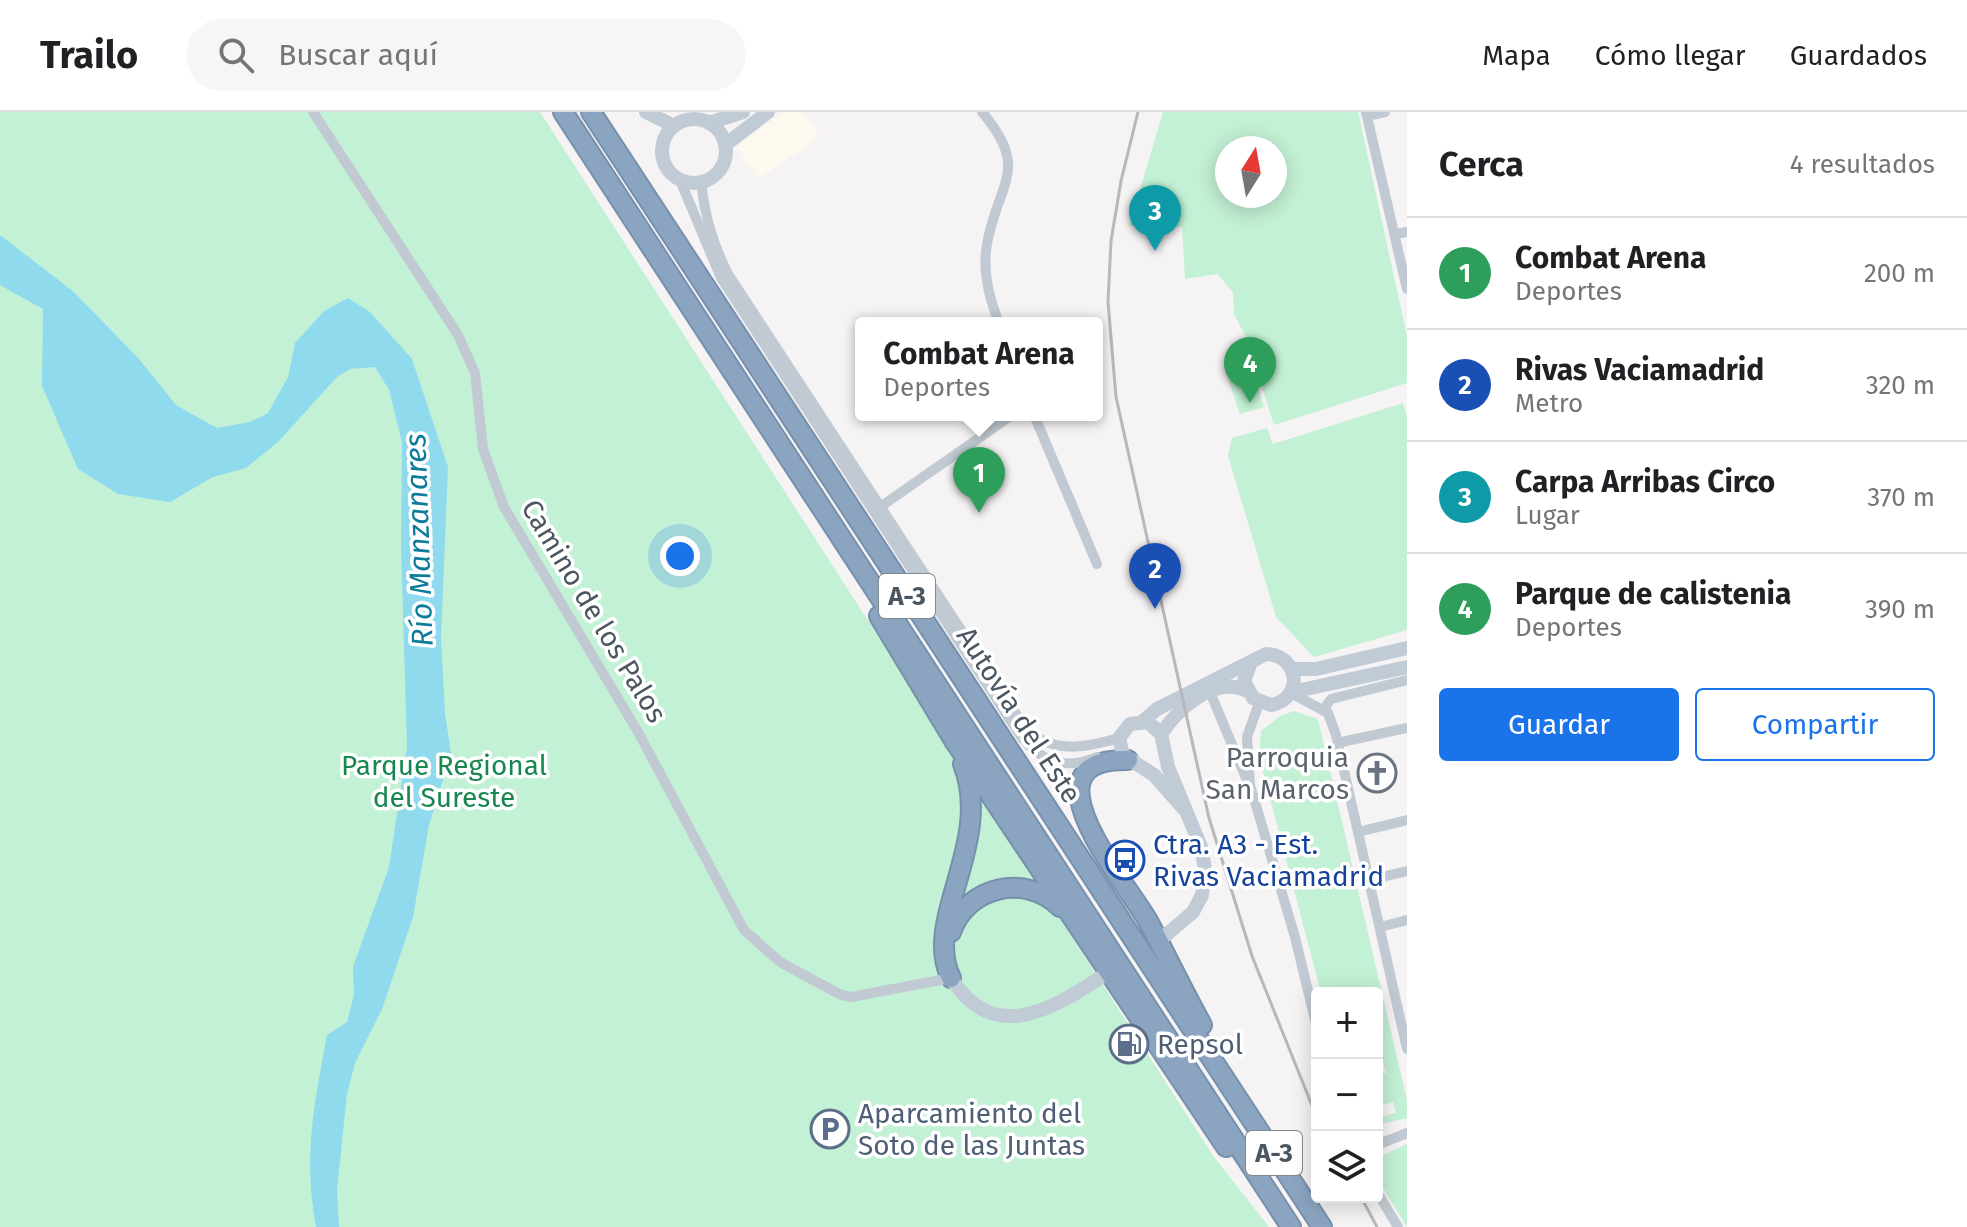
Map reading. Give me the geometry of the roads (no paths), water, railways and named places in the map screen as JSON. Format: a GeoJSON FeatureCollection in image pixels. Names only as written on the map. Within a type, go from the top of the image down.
{"type":"FeatureCollection","features":[{"type":"Feature","properties":{"kind":"highway","name":"Autovía del Este"},"geometry":{"type":"LineString","coordinates":[[563,112],[1291,1227]]}},
{"type":"Feature","properties":{"kind":"highway","name":"Autovía del Este"},"geometry":{"type":"LineString","coordinates":[[591,112],[1322,1227]]}},
{"type":"Feature","properties":{"kind":"highway"},"geometry":{"type":"LineString","coordinates":[[845,545],[852,569],[955,742],[1282,1227]]}},
{"type":"Feature","properties":{"kind":"highway"},"geometry":{"type":"LineString","coordinates":[[951,978],[944,964],[945,926],[972,826],[971,784],[955,742]]}},
{"type":"Feature","properties":{"kind":"highway"},"geometry":{"type":"LineString","coordinates":[[1128,754],[1104,760],[1089,769],[1080,785],[1083,820],[1148,921],[1219,1056],[1225,1078]]}},
{"type":"Feature","properties":{"kind":"highway"},"geometry":{"type":"LineString","coordinates":[[951,978],[948,942],[954,922],[970,903],[985,893],[1006,887],[1025,887],[1045,895],[1077,926]]}},
{"type":"Feature","properties":{"kind":"street","name":"Camino de los Palos"},"geometry":{"type":"LineString","coordinates":[[313,112],[458,335],[475,373],[483,449],[504,507],[638,732],[744,930],[780,962],[841,995],[859,995],[951,978]]}},
{"type":"Feature","properties":{"kind":"street"},"geometry":{"type":"LineString","coordinates":[[646,112],[674,126]]}},
{"type":"Feature","properties":{"kind":"street"},"geometry":{"type":"LineString","coordinates":[[743,112],[709,123],[695,119],[674,126],[662,144],[665,165],[680,180],[721,278],[1035,754],[1062,763],[1083,763],[1098,756],[1128,754],[1184,809]]}},
{"type":"Feature","properties":{"kind":"street"},"geometry":{"type":"LineString","coordinates":[[725,145],[768,112]]}},
{"type":"Feature","properties":{"kind":"street"},"geometry":{"type":"LineString","coordinates":[[982,112],[998,131],[1010,161],[986,245],[985,275],[997,317]]}},
{"type":"Feature","properties":{"kind":"street"},"geometry":{"type":"LineString","coordinates":[[1385,112],[1367,114],[1407,289]]}},
{"type":"Feature","properties":{"kind":"street"},"geometry":{"type":"LineString","coordinates":[[680,180],[701,182],[718,172],[726,155],[725,145],[709,123]]}},
{"type":"Feature","properties":{"kind":"street"},"geometry":{"type":"LineString","coordinates":[[701,182],[704,214],[728,274],[1026,729],[1057,747],[1088,747],[1155,759],[1162,740],[1180,711],[1210,692],[1230,686],[1247,691],[1259,703],[1275,704],[1291,693],[1407,667]]}},
{"type":"Feature","properties":{"kind":"street"},"geometry":{"type":"LineString","coordinates":[[1395,234],[1407,232]]}},
{"type":"Feature","properties":{"kind":"street"},"geometry":{"type":"LineString","coordinates":[[880,507],[1003,421]]}},
{"type":"Feature","properties":{"kind":"street"},"geometry":{"type":"LineString","coordinates":[[1037,421],[1097,564]]}},
{"type":"Feature","properties":{"kind":"street"},"geometry":{"type":"LineString","coordinates":[[1293,669],[1316,669],[1407,648]]}},
{"type":"Feature","properties":{"kind":"street"},"geometry":{"type":"LineString","coordinates":[[1128,754],[1130,724],[1143,721],[1157,709],[1261,656],[1275,655],[1285,659],[1293,669],[1291,693]]}},
{"type":"Feature","properties":{"kind":"street"},"geometry":{"type":"LineString","coordinates":[[1247,691],[1244,676],[1251,662]]}},
{"type":"Feature","properties":{"kind":"street"},"geometry":{"type":"LineString","coordinates":[[1324,709],[1331,699],[1407,680]]}},
{"type":"Feature","properties":{"kind":"street"},"geometry":{"type":"LineString","coordinates":[[1210,692],[1250,785],[1295,937],[1311,1003]]}},
{"type":"Feature","properties":{"kind":"street"},"geometry":{"type":"LineString","coordinates":[[1291,693],[1324,709],[1337,743],[1404,1022],[1407,1049]]}},
{"type":"Feature","properties":{"kind":"street"},"geometry":{"type":"LineString","coordinates":[[1250,785],[1247,737],[1259,703]]}},
{"type":"Feature","properties":{"kind":"street"},"geometry":{"type":"LineString","coordinates":[[1143,721],[1155,726],[1162,740],[1184,809],[1201,847],[1205,877],[1193,912],[1166,935]]}},
{"type":"Feature","properties":{"kind":"street"},"geometry":{"type":"LineString","coordinates":[[1337,743],[1407,728]]}},
{"type":"Feature","properties":{"kind":"street"},"geometry":{"type":"LineString","coordinates":[[1358,832],[1407,820]]}},
{"type":"Feature","properties":{"kind":"street"},"geometry":{"type":"LineString","coordinates":[[1369,880],[1407,871]]}},
{"type":"Feature","properties":{"kind":"street"},"geometry":{"type":"LineString","coordinates":[[1380,927],[1407,920]]}},
{"type":"Feature","properties":{"kind":"street"},"geometry":{"type":"LineString","coordinates":[[951,978],[972,1004],[990,1012],[1018,1016],[1044,1011],[1100,978]]}},
{"type":"Feature","properties":{"kind":"street"},"geometry":{"type":"LineString","coordinates":[[1383,1143],[1407,1133]]}},
{"type":"Feature","properties":{"kind":"street"},"geometry":{"type":"LineString","coordinates":[[1383,1202],[1398,1227]]}},
{"type":"Feature","properties":{"kind":"water","name":"Río Manzanares"},"geometry":{"type":"Polygon","coordinates":[[[0,235],[74,292],[139,359],[176,405],[217,428],[250,422],[268,413],[288,377],[295,343],[324,311],[348,298],[370,312],[412,359],[448,467],[441,639],[445,713],[451,754],[429,825],[413,917],[382,1009],[355,1063],[347,1094],[337,1190],[339,1227],[316,1227],[310,1177],[314,1108],[327,1035],[347,1022],[354,995],[353,967],[389,867],[407,747],[401,547],[402,442],[389,390],[375,367],[350,369],[337,377],[278,442],[246,468],[213,477],[170,502],[118,494],[78,469],[42,386],[43,309],[0,285],[0,235]]]}},
{"type":"Feature","properties":{"kind":"railway"},"geometry":{"type":"LineString","coordinates":[[1138,112],[1121,181],[1111,241],[1108,302],[1116,397],[1209,818],[1252,956],[1311,1103]]}},
{"type":"Feature","properties":{"kind":"railway"},"geometry":{"type":"LineString","coordinates":[[1364,1203],[1377,1227]]}},
{"type":"Feature","properties":{"kind":"place","name":"Carpa Arribas Circo"},"geometry":{"type":"Point","coordinates":[1155,251]}},
{"type":"Feature","properties":{"kind":"place","name":"Parque de calistenia"},"geometry":{"type":"Point","coordinates":[1250,403]}},
{"type":"Feature","properties":{"kind":"place","name":"Combat Arena"},"geometry":{"type":"Point","coordinates":[979,513]}},
{"type":"Feature","properties":{"kind":"place","name":"Rivas Vaciamadrid"},"geometry":{"type":"Point","coordinates":[1155,609]}},
{"type":"Feature","properties":{"kind":"place","name":"Parroquia San Marcos"},"geometry":{"type":"Point","coordinates":[1377,773]}},
{"type":"Feature","properties":{"kind":"place","name":"Ctra. A3 - Est. Rivas Vaciamadrid"},"geometry":{"type":"Point","coordinates":[1125,860]}},
{"type":"Feature","properties":{"kind":"place","name":"Repsol"},"geometry":{"type":"Point","coordinates":[1129,1044]}},
{"type":"Feature","properties":{"kind":"place","name":"Aparcamiento del Soto de las Juntas"},"geometry":{"type":"Point","coordinates":[830,1129]}},
{"type":"Feature","properties":{"kind":"park label","name":"Parque Regional del Sureste"},"geometry":{"type":"Point","coordinates":[444,781]}}]}
